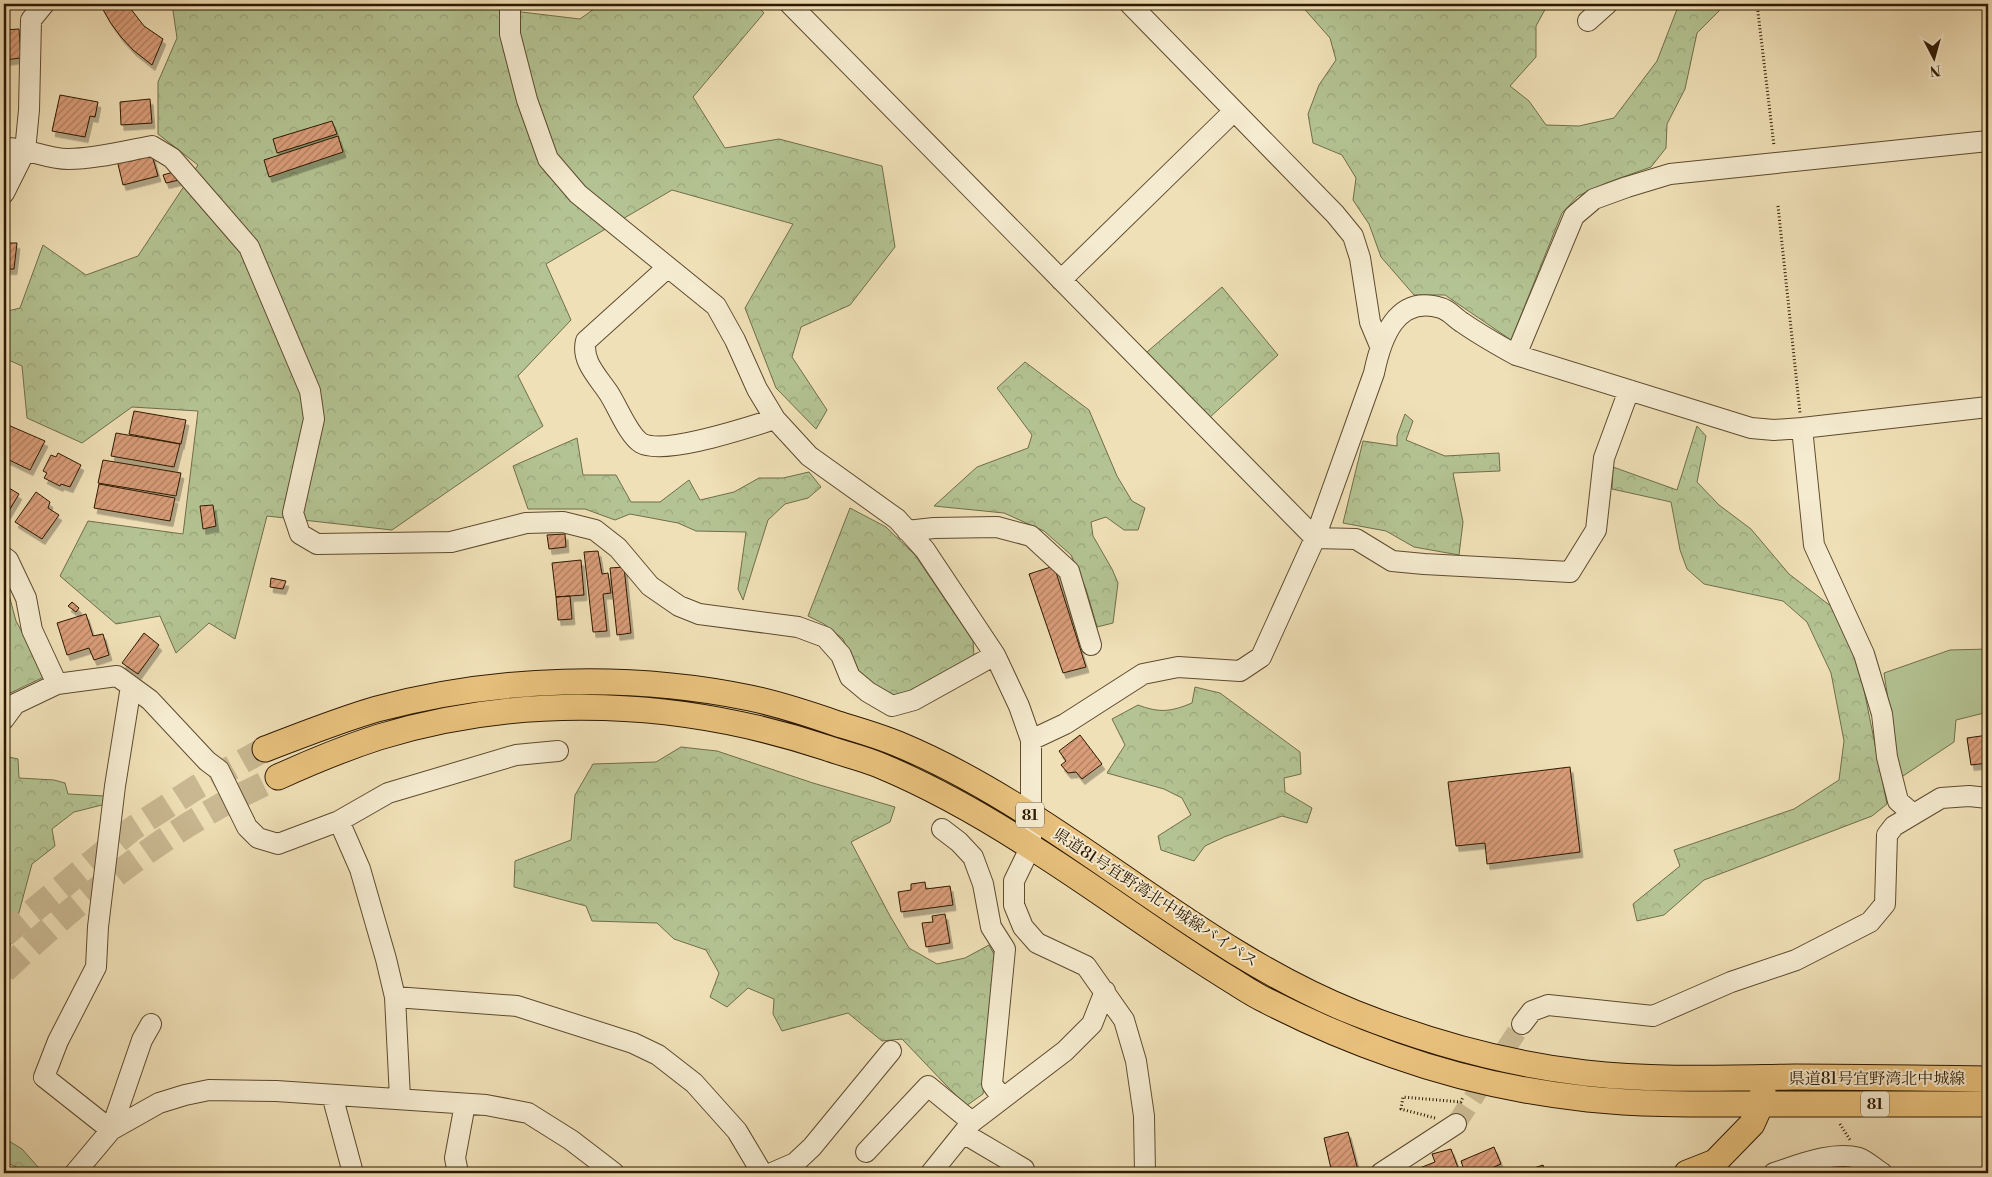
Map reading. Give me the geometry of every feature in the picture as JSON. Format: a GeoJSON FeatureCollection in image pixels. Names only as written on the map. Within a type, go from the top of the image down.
{"type":"FeatureCollection","features":[{"type":"Feature","properties":{"kind":"main road","name":"県道81号宜野湾北中城線バイパス"},"geometry":{"type":"LineString","coordinates":[[265,749],[379,709],[474,690],[560,682],[653,683],[753,698],[807,713],[897,743],[972,781],[1031,815],[1278,978],[1355,1013],[1436,1041],[1506,1059],[1583,1073],[1656,1078],[1766,1078]]}},
{"type":"Feature","properties":{"kind":"main road","name":"県道81号宜野湾北中城線バイパス"},"geometry":{"type":"LineString","coordinates":[[278,777],[328,755],[380,737],[462,718],[556,708],[609,707],[693,714],[742,723],[789,735],[878,765],[966,808],[1030,846],[1195,958],[1266,1001],[1348,1039],[1447,1073],[1548,1094],[1650,1103],[1761,1104]]}},
{"type":"Feature","properties":{"kind":"main road","name":"県道81号宜野湾北中城線"},"geometry":{"type":"LineString","coordinates":[[1766,1078],[1988,1079]]}},
{"type":"Feature","properties":{"kind":"main road"},"geometry":{"type":"LineString","coordinates":[[1687,1173],[1718,1167],[1752,1124],[1761,1104],[1766,1078]]}},
{"type":"Feature","properties":{"kind":"main road","name":"県道81号宜野湾北中城線"},"geometry":{"type":"LineString","coordinates":[[1761,1104],[1988,1104]]}},
{"type":"Feature","properties":{"kind":"street"},"geometry":{"type":"LineString","coordinates":[[4,194],[24,151],[29,110],[31,20],[44,4]]}},
{"type":"Feature","properties":{"kind":"street"},"geometry":{"type":"LineString","coordinates":[[510,4],[510,34],[527,100],[548,159],[578,194],[716,306],[735,340],[757,389],[775,419],[809,456],[896,520],[925,550],[995,655],[1019,706],[1032,740],[1030,846],[1014,881],[1014,905],[1024,927],[1037,943],[1086,966],[1106,991],[1124,1020],[1136,1061],[1144,1116],[1145,1173]]}},
{"type":"Feature","properties":{"kind":"street"},"geometry":{"type":"LineString","coordinates":[[790,4],[1315,538],[1356,539],[1392,560],[1424,564],[1570,572],[1596,530],[1604,458],[1630,390]]}},
{"type":"Feature","properties":{"kind":"street"},"geometry":{"type":"LineString","coordinates":[[1130,4],[1335,214],[1353,236],[1360,258],[1370,322],[1380,346]]}},
{"type":"Feature","properties":{"kind":"street"},"geometry":{"type":"LineString","coordinates":[[1588,22],[1607,4]]}},
{"type":"Feature","properties":{"kind":"street"},"geometry":{"type":"LineString","coordinates":[[1062,280],[1234,111]]}},
{"type":"Feature","properties":{"kind":"street"},"geometry":{"type":"LineString","coordinates":[[1516,355],[1574,216],[1594,199],[1670,174],[1988,141]]}},
{"type":"Feature","properties":{"kind":"street"},"geometry":{"type":"LineString","coordinates":[[4,148],[14,148],[68,159],[118,153],[152,146],[172,158],[249,247],[310,391],[314,419],[293,513],[300,534],[317,544],[451,542],[526,523],[563,522],[595,530],[618,548],[650,586],[679,606],[699,614],[798,627],[825,637],[841,655],[850,677],[868,692],[892,706],[914,700],[995,655]]}},
{"type":"Feature","properties":{"kind":"street"},"geometry":{"type":"LineString","coordinates":[[668,267],[586,341],[584,350],[586,358],[614,401],[634,437],[642,444],[673,445],[725,435],[775,419]]}},
{"type":"Feature","properties":{"kind":"street"},"geometry":{"type":"LineString","coordinates":[[1032,740],[1065,724],[1143,674],[1178,667],[1240,671],[1261,657],[1315,538],[1374,373],[1380,346],[1393,321],[1412,307],[1428,305],[1443,308],[1485,338],[1516,355],[1751,428],[1774,430],[1802,428],[1988,407]]}},
{"type":"Feature","properties":{"kind":"street"},"geometry":{"type":"LineString","coordinates":[[1802,428],[1814,545],[1864,654],[1882,714],[1886,757],[1898,801],[1913,814]]}},
{"type":"Feature","properties":{"kind":"street"},"geometry":{"type":"LineString","coordinates":[[907,531],[934,528],[997,527],[1031,536],[1069,571],[1091,645]]}},
{"type":"Feature","properties":{"kind":"street"},"geometry":{"type":"LineString","coordinates":[[4,557],[8,560],[26,598],[32,630],[57,684]]}},
{"type":"Feature","properties":{"kind":"street"},"geometry":{"type":"LineString","coordinates":[[4,719],[15,704],[57,684],[117,676],[150,700],[207,761],[219,770],[247,827],[258,838],[278,844],[339,821],[388,793],[516,755],[558,751]]}},
{"type":"Feature","properties":{"kind":"street"},"geometry":{"type":"LineString","coordinates":[[111,1130],[44,1077],[58,1041],[96,967],[98,927],[115,786],[131,686]]}},
{"type":"Feature","properties":{"kind":"street"},"geometry":{"type":"LineString","coordinates":[[1522,1024],[1532,1011],[1548,1005],[1653,1016],[1730,982],[1796,960],[1870,922],[1885,904],[1887,835],[1894,826],[1941,798],[1969,796],[1988,798]]}},
{"type":"Feature","properties":{"kind":"street"},"geometry":{"type":"LineString","coordinates":[[339,821],[360,869],[395,997],[400,1098]]}},
{"type":"Feature","properties":{"kind":"street"},"geometry":{"type":"LineString","coordinates":[[942,829],[959,842],[972,857],[983,884],[990,927],[1005,949],[992,1084],[1002,1098]]}},
{"type":"Feature","properties":{"kind":"street"},"geometry":{"type":"LineString","coordinates":[[931,1173],[968,1127],[1002,1098],[1065,1051],[1092,1024],[1106,991]]}},
{"type":"Feature","properties":{"kind":"street"},"geometry":{"type":"LineString","coordinates":[[395,997],[517,1006],[633,1043],[658,1055],[694,1083],[737,1131],[762,1173]]}},
{"type":"Feature","properties":{"kind":"street"},"geometry":{"type":"LineString","coordinates":[[75,1173],[111,1130],[142,1040],[151,1024]]}},
{"type":"Feature","properties":{"kind":"street"},"geometry":{"type":"LineString","coordinates":[[772,1173],[795,1163],[812,1147],[891,1051]]}},
{"type":"Feature","properties":{"kind":"street"},"geometry":{"type":"LineString","coordinates":[[866,1152],[928,1086],[968,1127],[1024,1169]]}},
{"type":"Feature","properties":{"kind":"street"},"geometry":{"type":"LineString","coordinates":[[111,1130],[160,1104],[185,1095],[209,1090],[400,1098],[486,1105],[528,1113],[571,1140],[614,1173]]}},
{"type":"Feature","properties":{"kind":"street"},"geometry":{"type":"LineString","coordinates":[[332,1095],[353,1173]]}},
{"type":"Feature","properties":{"kind":"street"},"geometry":{"type":"LineString","coordinates":[[458,1173],[455,1158],[465,1104]]}},
{"type":"Feature","properties":{"kind":"street"},"geometry":{"type":"LineString","coordinates":[[1381,1173],[1456,1124]]}},
{"type":"Feature","properties":{"kind":"street"},"geometry":{"type":"LineString","coordinates":[[1774,1173],[1819,1158],[1841,1157],[1860,1158],[1882,1173]]}},
{"type":"Feature","properties":{"kind":"path"},"geometry":{"type":"LineString","coordinates":[[1757,4],[1776,162]]}},
{"type":"Feature","properties":{"kind":"path"},"geometry":{"type":"LineString","coordinates":[[1778,206],[1802,428]]}},
{"type":"Feature","properties":{"kind":"path"},"geometry":{"type":"LineString","coordinates":[[1436,1128],[1436,1118],[1401,1109],[1403,1097],[1461,1102]]}},
{"type":"Feature","properties":{"kind":"green space"},"geometry":{"type":"Polygon","coordinates":[[[172,4],[496,4],[496,9],[580,19],[601,4],[755,4],[764,13],[693,97],[725,148],[779,139],[882,166],[895,247],[850,305],[801,327],[792,357],[827,410],[816,429],[776,388],[745,308],[793,224],[672,190],[546,264],[571,320],[518,376],[543,426],[392,530],[267,516],[235,639],[209,623],[176,653],[160,616],[116,624],[60,576],[88,521],[183,534],[198,411],[132,407],[82,443],[27,418],[22,366],[4,358],[4,312],[20,308],[43,245],[86,275],[138,256],[198,165],[158,134],[158,82],[177,38],[172,4]]]}},
{"type":"Feature","properties":{"kind":"green space"},"geometry":{"type":"Polygon","coordinates":[[[1300,4],[1548,4],[1536,26],[1536,57],[1510,86],[1529,101],[1546,125],[1579,126],[1614,118],[1657,61],[1679,4],[1726,4],[1697,33],[1685,89],[1667,124],[1666,148],[1651,167],[1606,183],[1578,196],[1562,213],[1511,340],[1445,295],[1414,295],[1381,257],[1369,224],[1353,200],[1356,178],[1342,155],[1313,143],[1308,114],[1319,85],[1336,60],[1330,38],[1300,4]]]}},
{"type":"Feature","properties":{"kind":"green space"},"geometry":{"type":"Polygon","coordinates":[[[1222,287],[1278,355],[1209,418],[1147,352],[1222,287]]]}},
{"type":"Feature","properties":{"kind":"green space"},"geometry":{"type":"Polygon","coordinates":[[[1025,362],[1089,410],[1117,476],[1132,501],[1145,508],[1138,530],[1124,530],[1106,517],[1091,522],[1093,536],[1118,583],[1113,623],[1097,627],[1086,589],[1071,555],[1044,531],[1004,513],[934,506],[977,467],[1028,448],[1032,435],[997,388],[1025,362]]]}},
{"type":"Feature","properties":{"kind":"green space"},"geometry":{"type":"Polygon","coordinates":[[[1405,414],[1413,421],[1406,440],[1445,456],[1499,453],[1500,471],[1453,473],[1463,522],[1459,555],[1414,547],[1386,531],[1343,523],[1363,441],[1397,446],[1397,436],[1405,414]]]}},
{"type":"Feature","properties":{"kind":"green space"},"geometry":{"type":"Polygon","coordinates":[[[1697,426],[1706,436],[1697,482],[1719,505],[1751,529],[1789,574],[1832,607],[1858,660],[1887,804],[1872,816],[1704,880],[1664,915],[1637,921],[1633,904],[1680,866],[1674,850],[1794,809],[1839,780],[1844,741],[1831,673],[1807,622],[1783,601],[1704,584],[1687,569],[1680,550],[1671,502],[1612,489],[1613,467],[1677,490],[1697,426]]]}},
{"type":"Feature","properties":{"kind":"green space"},"geometry":{"type":"Polygon","coordinates":[[[577,438],[583,475],[616,475],[631,502],[660,502],[689,480],[700,500],[734,492],[759,478],[783,478],[809,472],[821,487],[808,498],[785,504],[768,520],[743,600],[738,589],[746,532],[696,531],[678,523],[630,514],[615,520],[585,509],[528,509],[513,466],[577,438]]]}},
{"type":"Feature","properties":{"kind":"green space"},"geometry":{"type":"Polygon","coordinates":[[[850,508],[886,527],[915,555],[973,641],[974,656],[912,695],[890,699],[856,670],[843,639],[824,624],[808,616],[850,508]]]}},
{"type":"Feature","properties":{"kind":"green space"},"geometry":{"type":"Polygon","coordinates":[[[4,576],[16,621],[46,676],[4,696],[4,576]]]}},
{"type":"Feature","properties":{"kind":"green space"},"geometry":{"type":"Polygon","coordinates":[[[1988,649],[1988,712],[1956,720],[1954,742],[1900,778],[1884,673],[1950,650],[1988,649]]]}},
{"type":"Feature","properties":{"kind":"green space"},"geometry":{"type":"Polygon","coordinates":[[[1195,687],[1220,693],[1300,752],[1301,774],[1284,778],[1285,792],[1312,808],[1307,823],[1282,816],[1205,846],[1194,861],[1161,850],[1158,836],[1191,815],[1182,798],[1164,789],[1107,773],[1125,745],[1112,719],[1138,705],[1159,710],[1171,710],[1192,703],[1195,687]]]}},
{"type":"Feature","properties":{"kind":"green space"},"geometry":{"type":"Polygon","coordinates":[[[681,747],[717,751],[813,783],[895,807],[890,822],[851,842],[909,948],[937,964],[965,958],[989,945],[996,958],[983,1094],[966,1106],[902,1039],[882,1041],[848,1013],[782,1031],[773,1014],[774,999],[748,988],[727,1007],[710,997],[719,973],[706,950],[674,939],[657,923],[592,921],[586,906],[514,887],[515,861],[571,840],[575,795],[593,764],[656,762],[681,747]]]}},
{"type":"Feature","properties":{"kind":"green space"},"geometry":{"type":"Polygon","coordinates":[[[4,756],[18,759],[19,778],[54,780],[65,783],[68,794],[105,796],[102,805],[74,812],[52,829],[55,846],[32,864],[4,968],[4,756]]]}},
{"type":"Feature","properties":{"kind":"green space"},"geometry":{"type":"Polygon","coordinates":[[[4,1138],[22,1149],[38,1167],[57,1173],[28,1173],[4,1161],[4,1138]]]}},
{"type":"Feature","properties":{"kind":"green space"},"geometry":{"type":"Polygon","coordinates":[[[74,1163],[68,1173],[57,1173],[74,1163]]]}},
{"type":"Feature","properties":{"kind":"building"},"geometry":{"type":"Polygon","coordinates":[[[100,4],[127,4],[144,26],[163,39],[152,65],[133,50],[121,37],[100,4]]]}},
{"type":"Feature","properties":{"kind":"building"},"geometry":{"type":"Polygon","coordinates":[[[19,29],[21,58],[4,60],[4,30],[19,29]]]}},
{"type":"Feature","properties":{"kind":"building"},"geometry":{"type":"Polygon","coordinates":[[[60,95],[98,102],[95,117],[90,116],[85,137],[52,131],[60,95]]]}},
{"type":"Feature","properties":{"kind":"building"},"geometry":{"type":"Polygon","coordinates":[[[150,99],[152,123],[121,125],[120,102],[150,99]]]}},
{"type":"Feature","properties":{"kind":"building"},"geometry":{"type":"Polygon","coordinates":[[[332,121],[337,134],[277,153],[273,139],[332,121]]]}},
{"type":"Feature","properties":{"kind":"building"},"geometry":{"type":"Polygon","coordinates":[[[338,136],[343,152],[269,177],[264,160],[338,136]]]}},
{"type":"Feature","properties":{"kind":"building"},"geometry":{"type":"Polygon","coordinates":[[[152,155],[158,176],[123,185],[117,160],[130,156],[131,161],[152,155]]]}},
{"type":"Feature","properties":{"kind":"building"},"geometry":{"type":"Polygon","coordinates":[[[177,171],[179,180],[166,183],[163,175],[177,171]]]}},
{"type":"Feature","properties":{"kind":"building"},"geometry":{"type":"Polygon","coordinates":[[[4,243],[17,243],[14,269],[4,269],[4,243]]]}},
{"type":"Feature","properties":{"kind":"building"},"geometry":{"type":"Polygon","coordinates":[[[134,411],[186,420],[181,444],[129,434],[134,411]]]}},
{"type":"Feature","properties":{"kind":"building"},"geometry":{"type":"Polygon","coordinates":[[[8,425],[45,441],[30,470],[5,458],[7,453],[4,451],[4,434],[8,425]]]}},
{"type":"Feature","properties":{"kind":"building"},"geometry":{"type":"Polygon","coordinates":[[[116,433],[180,444],[174,467],[111,456],[116,433]]]}},
{"type":"Feature","properties":{"kind":"building"},"geometry":{"type":"Polygon","coordinates":[[[58,453],[81,465],[70,487],[61,484],[60,486],[44,478],[47,473],[43,471],[51,455],[56,457],[58,453]]]}},
{"type":"Feature","properties":{"kind":"building"},"geometry":{"type":"Polygon","coordinates":[[[103,460],[181,473],[176,496],[98,483],[103,460]]]}},
{"type":"Feature","properties":{"kind":"building"},"geometry":{"type":"Polygon","coordinates":[[[99,484],[175,498],[170,521],[94,508],[99,484]]]}},
{"type":"Feature","properties":{"kind":"building"},"geometry":{"type":"Polygon","coordinates":[[[4,485],[19,494],[4,519],[4,485]]]}},
{"type":"Feature","properties":{"kind":"building"},"geometry":{"type":"Polygon","coordinates":[[[36,492],[50,502],[48,508],[59,515],[42,539],[15,522],[36,492]]]}},
{"type":"Feature","properties":{"kind":"building"},"geometry":{"type":"Polygon","coordinates":[[[213,505],[216,526],[203,529],[200,506],[213,505]]]}},
{"type":"Feature","properties":{"kind":"building"},"geometry":{"type":"Polygon","coordinates":[[[565,534],[566,547],[549,549],[547,535],[565,534]]]}},
{"type":"Feature","properties":{"kind":"building"},"geometry":{"type":"Polygon","coordinates":[[[598,551],[602,574],[608,573],[611,593],[603,594],[607,631],[593,632],[584,552],[598,551]]]}},
{"type":"Feature","properties":{"kind":"building"},"geometry":{"type":"Polygon","coordinates":[[[581,560],[584,595],[556,597],[552,563],[581,560]]]}},
{"type":"Feature","properties":{"kind":"building"},"geometry":{"type":"Polygon","coordinates":[[[1054,566],[1086,667],[1063,673],[1029,574],[1054,566]]]}},
{"type":"Feature","properties":{"kind":"building"},"geometry":{"type":"Polygon","coordinates":[[[624,567],[631,633],[617,635],[610,568],[624,567]]]}},
{"type":"Feature","properties":{"kind":"building"},"geometry":{"type":"Polygon","coordinates":[[[271,578],[286,581],[283,589],[270,587],[271,578]]]}},
{"type":"Feature","properties":{"kind":"building"},"geometry":{"type":"Polygon","coordinates":[[[570,596],[572,619],[558,620],[556,597],[570,596]]]}},
{"type":"Feature","properties":{"kind":"building"},"geometry":{"type":"Polygon","coordinates":[[[72,602],[79,608],[76,612],[68,606],[72,602]]]}},
{"type":"Feature","properties":{"kind":"building"},"geometry":{"type":"Polygon","coordinates":[[[86,614],[93,636],[103,634],[109,655],[94,660],[89,648],[67,655],[57,623],[86,614]]]}},
{"type":"Feature","properties":{"kind":"building"},"geometry":{"type":"Polygon","coordinates":[[[144,633],[159,645],[138,674],[122,663],[144,633]]]}},
{"type":"Feature","properties":{"kind":"building"},"geometry":{"type":"Polygon","coordinates":[[[1080,735],[1102,764],[1082,779],[1076,772],[1068,773],[1061,765],[1066,761],[1059,751],[1080,735]]]}},
{"type":"Feature","properties":{"kind":"building"},"geometry":{"type":"Polygon","coordinates":[[[1988,735],[1988,763],[1971,765],[1967,738],[1988,735]]]}},
{"type":"Feature","properties":{"kind":"building"},"geometry":{"type":"Polygon","coordinates":[[[1570,767],[1580,852],[1487,864],[1485,843],[1456,846],[1448,782],[1570,767]]]}},
{"type":"Feature","properties":{"kind":"building"},"geometry":{"type":"Polygon","coordinates":[[[925,882],[926,889],[950,886],[953,905],[901,912],[898,892],[911,890],[911,884],[925,882]]]}},
{"type":"Feature","properties":{"kind":"building"},"geometry":{"type":"Polygon","coordinates":[[[945,914],[950,943],[926,947],[922,923],[933,922],[932,916],[945,914]]]}},
{"type":"Feature","properties":{"kind":"building"},"geometry":{"type":"Polygon","coordinates":[[[1348,1132],[1358,1170],[1348,1171],[1348,1173],[1332,1173],[1324,1138],[1348,1132]]]}},
{"type":"Feature","properties":{"kind":"building"},"geometry":{"type":"Polygon","coordinates":[[[1494,1147],[1501,1164],[1480,1173],[1465,1173],[1461,1161],[1494,1147]]]}},
{"type":"Feature","properties":{"kind":"building"},"geometry":{"type":"Polygon","coordinates":[[[1451,1149],[1460,1173],[1413,1173],[1412,1171],[1435,1162],[1432,1154],[1451,1149]]]}},
{"type":"Feature","properties":{"kind":"building"},"geometry":{"type":"Polygon","coordinates":[[[1543,1165],[1546,1173],[1519,1173],[1543,1165]]]}},
{"type":"Feature","properties":{"kind":"tunnel"},"geometry":{"type":"LineString","coordinates":[[4,935],[132,829],[197,787],[265,749]]}},
{"type":"Feature","properties":{"kind":"tunnel"},"geometry":{"type":"LineString","coordinates":[[4,971],[77,905],[158,844],[213,810],[278,777]]}},
{"type":"Feature","properties":{"kind":"tunnel"},"geometry":{"type":"LineString","coordinates":[[1456,1124],[1522,1024]]}}]}
